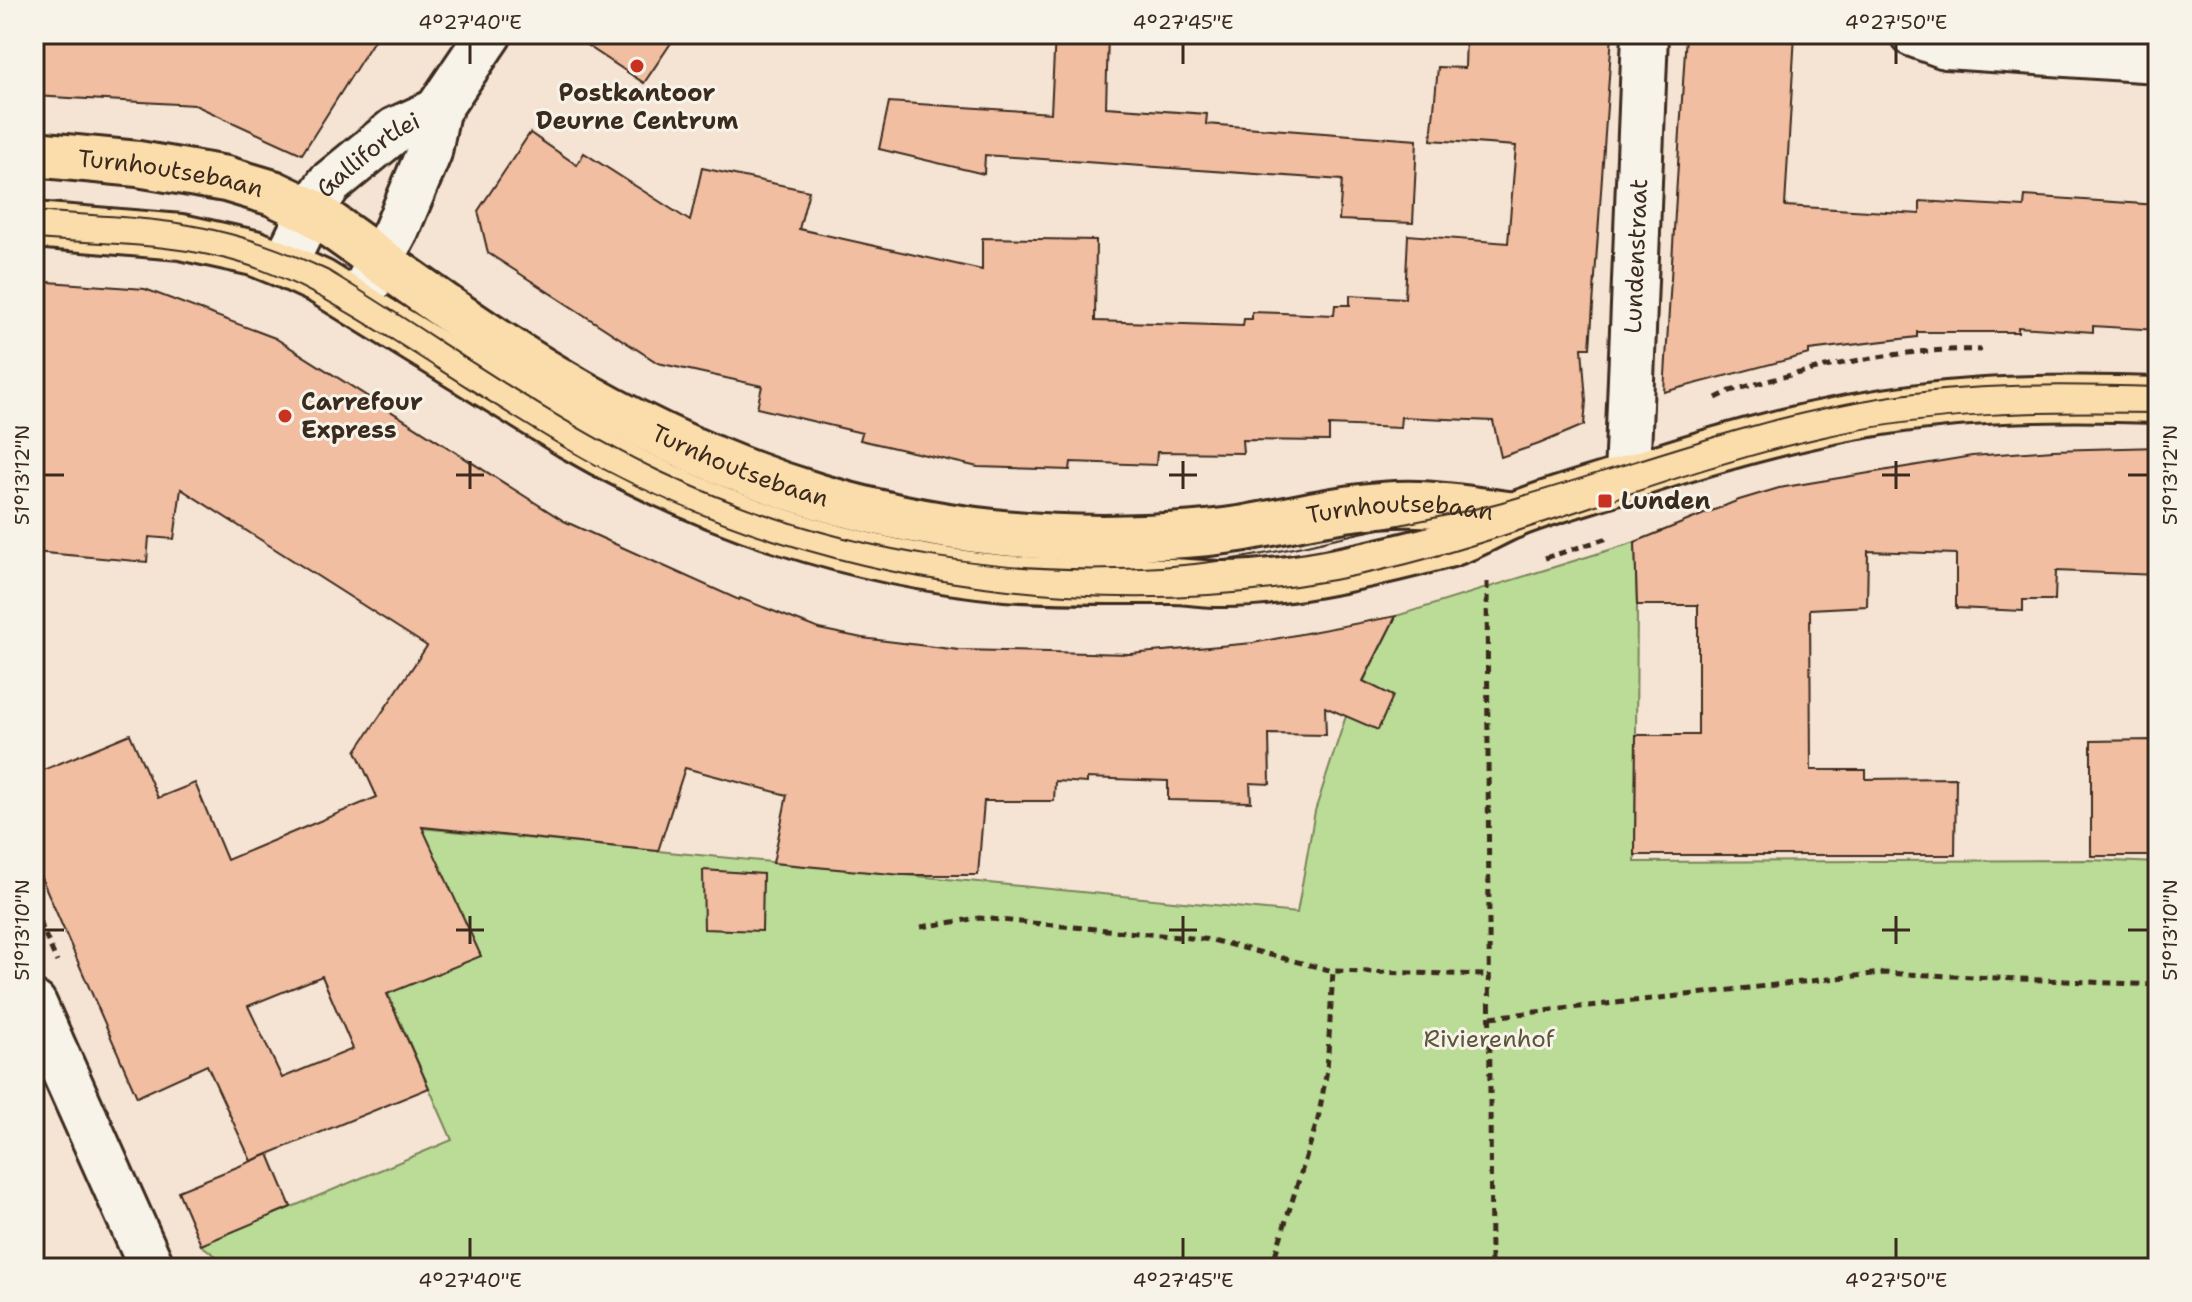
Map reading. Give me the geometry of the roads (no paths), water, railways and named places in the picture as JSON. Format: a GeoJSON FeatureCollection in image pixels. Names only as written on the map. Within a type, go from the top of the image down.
{"type":"FeatureCollection","features":[{"type":"Feature","properties":{"kind":"main road","name":"Turnhoutsebaan"},"geometry":{"type":"LineString","coordinates":[[34,154],[138,164],[213,176],[273,193],[311,211],[555,378],[625,417],[693,451],[798,493],[849,507],[977,531],[1104,538],[1235,529],[1383,506],[1419,504],[1515,515]]}},
{"type":"Feature","properties":{"kind":"main road","name":"Turnhoutsebaan"},"geometry":{"type":"LineString","coordinates":[[34,225],[181,237],[254,253],[321,282],[570,436],[656,481],[715,507],[797,536],[915,565],[1004,578],[1081,583],[1174,581],[1220,584],[1258,582],[1336,570],[1451,544],[1515,515],[1627,478],[1761,437],[1828,422],[1918,407],[1997,400],[2158,400]]}},
{"type":"Feature","properties":{"kind":"street","name":"Gallifortlei"},"geometry":{"type":"LineString","coordinates":[[357,304],[395,233],[429,152],[437,111],[489,34]]}},
{"type":"Feature","properties":{"kind":"street","name":"Lundenstraat"},"geometry":{"type":"LineString","coordinates":[[1627,478],[1645,34]]}},
{"type":"Feature","properties":{"kind":"street"},"geometry":{"type":"LineString","coordinates":[[1913,34],[1946,46],[2018,42],[2158,60]]}},
{"type":"Feature","properties":{"kind":"street","name":"Gallifortlei"},"geometry":{"type":"LineString","coordinates":[[284,265],[311,211],[329,184],[395,130],[437,111]]}},
{"type":"Feature","properties":{"kind":"street"},"geometry":{"type":"LineString","coordinates":[[38,1023],[152,1268]]}},
{"type":"Feature","properties":{"kind":"tram line"},"geometry":{"type":"LineString","coordinates":[[34,211],[173,222],[275,248],[329,271],[532,401],[616,449],[726,500],[796,524],[867,543],[939,557],[1013,566],[1086,569],[1160,567],[1266,554],[1479,508],[1741,429],[1879,398],[2018,386],[2158,387]]}},
{"type":"Feature","properties":{"kind":"tram line"},"geometry":{"type":"LineString","coordinates":[[34,239],[167,248],[244,264],[283,279],[339,308],[564,447],[668,500],[778,542],[892,572],[1058,595],[1209,595],[1259,591],[1358,575],[1460,549],[1771,450],[1907,422],[1990,415],[2158,413]]}},
{"type":"Feature","properties":{"kind":"place","name":"Postkantoor Deurne Centrum"},"geometry":{"type":"Point","coordinates":[637,66]}},
{"type":"Feature","properties":{"kind":"place","name":"Carrefour Express"},"geometry":{"type":"Point","coordinates":[285,416]}},
{"type":"Feature","properties":{"kind":"place","name":"Lunden"},"geometry":{"type":"Point","coordinates":[1605,501]}},
{"type":"Feature","properties":{"kind":"park label","name":"Rivierenhof"},"geometry":{"type":"Point","coordinates":[1489,1039]}}]}
